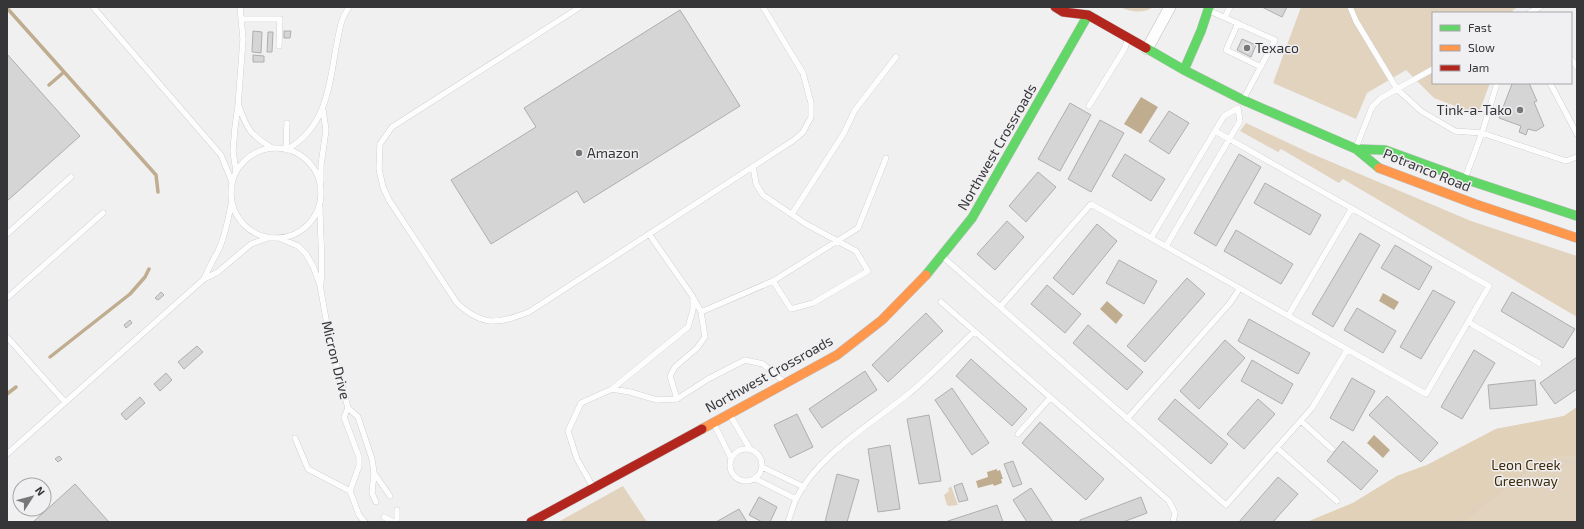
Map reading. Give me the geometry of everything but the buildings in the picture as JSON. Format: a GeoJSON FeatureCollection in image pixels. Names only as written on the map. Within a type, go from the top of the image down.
{"type":"FeatureCollection","features":[{"type":"Feature","properties":{"kind":"main road"},"geometry":{"type":"LineString","coordinates":[[1055,7],[1063,12],[1088,15],[1184,70],[1243,100],[1356,149]]}},
{"type":"Feature","properties":{"kind":"main road"},"geometry":{"type":"LineString","coordinates":[[1082,7],[1088,15]]}},
{"type":"Feature","properties":{"kind":"main road"},"geometry":{"type":"LineString","coordinates":[[1184,70],[1202,31],[1206,8]]}},
{"type":"Feature","properties":{"kind":"main road","name":"Northwest Crossroads"},"geometry":{"type":"LineString","coordinates":[[531,522],[785,382],[837,355],[882,320],[920,283],[972,218],[989,191],[1088,15]]}},
{"type":"Feature","properties":{"kind":"main road","name":"Potranco Road"},"geometry":{"type":"LineString","coordinates":[[1356,149],[1385,150],[1465,179],[1577,216]]}},
{"type":"Feature","properties":{"kind":"main road","name":"Potranco Road"},"geometry":{"type":"LineString","coordinates":[[1356,149],[1377,167],[1475,204],[1561,234],[1577,238]]}},
{"type":"Feature","properties":{"kind":"main road"},"geometry":{"type":"LineString","coordinates":[[1565,212],[1577,212]]}},
{"type":"Feature","properties":{"kind":"main road"},"geometry":{"type":"LineString","coordinates":[[1561,234],[1577,244]]}},
{"type":"Feature","properties":{"kind":"street"},"geometry":{"type":"LineString","coordinates":[[1147,49],[1170,7]]}},
{"type":"Feature","properties":{"kind":"lane"},"geometry":{"type":"LineString","coordinates":[[93,7],[222,155],[232,182]]}},
{"type":"Feature","properties":{"kind":"lane"},"geometry":{"type":"LineString","coordinates":[[236,172],[233,151],[243,39],[240,7]]}},
{"type":"Feature","properties":{"kind":"lane"},"geometry":{"type":"LineString","coordinates":[[286,150],[303,139],[323,109],[334,64],[341,22],[349,7]]}},
{"type":"Feature","properties":{"kind":"lane"},"geometry":{"type":"LineString","coordinates":[[580,7],[392,127],[380,144],[378,169],[383,187],[389,200],[457,304],[469,314],[483,320],[496,322],[509,320],[529,312],[794,140],[803,132],[811,116],[811,103],[803,73],[763,7]]}},
{"type":"Feature","properties":{"kind":"lane"},"geometry":{"type":"LineString","coordinates":[[1225,17],[1230,7]]}},
{"type":"Feature","properties":{"kind":"lane"},"geometry":{"type":"LineString","coordinates":[[1350,7],[1356,21],[1397,90],[1421,111],[1455,131],[1482,133],[1566,161],[1577,157]]}},
{"type":"Feature","properties":{"kind":"lane"},"geometry":{"type":"LineString","coordinates":[[1151,238],[1224,116],[1238,108],[1275,40],[1206,8]]}},
{"type":"Feature","properties":{"kind":"lane"},"geometry":{"type":"LineString","coordinates":[[241,19],[280,19],[279,46]]}},
{"type":"Feature","properties":{"kind":"lane"},"geometry":{"type":"LineString","coordinates":[[1238,23],[1226,50],[1261,67]]}},
{"type":"Feature","properties":{"kind":"lane"},"geometry":{"type":"LineString","coordinates":[[1089,106],[1125,48],[1128,38]]}},
{"type":"Feature","properties":{"kind":"lane"},"geometry":{"type":"LineString","coordinates":[[792,214],[844,133],[855,110],[896,57]]}},
{"type":"Feature","properties":{"kind":"lane"},"geometry":{"type":"LineString","coordinates":[[1356,149],[1372,107],[1381,98],[1432,69]]}},
{"type":"Feature","properties":{"kind":"lane"},"geometry":{"type":"LineString","coordinates":[[1465,179],[1482,133],[1497,84]]}},
{"type":"Feature","properties":{"kind":"lane"},"geometry":{"type":"LineString","coordinates":[[1551,84],[1577,134]]}},
{"type":"Feature","properties":{"kind":"lane"},"geometry":{"type":"LineString","coordinates":[[238,106],[249,130],[258,139],[272,148]]}},
{"type":"Feature","properties":{"kind":"lane"},"geometry":{"type":"LineString","coordinates":[[1166,246],[1231,140],[1240,121],[1238,108]]}},
{"type":"Feature","properties":{"kind":"lane"},"geometry":{"type":"LineString","coordinates":[[7,454],[204,279],[218,272],[251,244],[268,238],[290,236],[301,230],[310,222],[316,212],[320,200],[321,165],[326,130],[323,109]]}},
{"type":"Feature","properties":{"kind":"lane"},"geometry":{"type":"LineString","coordinates":[[286,150],[287,123]]}},
{"type":"Feature","properties":{"kind":"lane"},"geometry":{"type":"LineString","coordinates":[[1000,307],[1091,204],[1426,394],[1489,286],[1215,131]]}},
{"type":"Feature","properties":{"kind":"lane"},"geometry":{"type":"LineString","coordinates":[[268,238],[245,226],[235,211],[232,203],[232,182],[241,165],[251,156],[263,150],[272,148],[286,150],[297,154],[306,160],[313,168],[318,178],[320,189]]}},
{"type":"Feature","properties":{"kind":"lane"},"geometry":{"type":"LineString","coordinates":[[701,312],[772,281],[858,228],[886,158]]}},
{"type":"Feature","properties":{"kind":"lane"},"geometry":{"type":"LineString","coordinates":[[753,166],[756,184],[763,196],[836,242],[856,251],[868,271],[813,303],[791,309],[772,281]]}},
{"type":"Feature","properties":{"kind":"lane"},"geometry":{"type":"LineString","coordinates":[[7,234],[71,177]]}},
{"type":"Feature","properties":{"kind":"lane","name":"Micron Drive"},"geometry":{"type":"LineString","coordinates":[[320,200],[322,263],[320,285]]}},
{"type":"Feature","properties":{"kind":"lane"},"geometry":{"type":"LineString","coordinates":[[204,279],[221,244],[229,219],[232,203]]}},
{"type":"Feature","properties":{"kind":"lane"},"geometry":{"type":"LineString","coordinates":[[1288,316],[1352,208]]}},
{"type":"Feature","properties":{"kind":"lane"},"geometry":{"type":"LineString","coordinates":[[7,298],[103,213]]}},
{"type":"Feature","properties":{"kind":"lane"},"geometry":{"type":"LineString","coordinates":[[649,234],[693,297],[701,312],[705,337],[697,348],[675,367],[670,376],[678,399]]}},
{"type":"Feature","properties":{"kind":"lane","name":"Micron Drive"},"geometry":{"type":"LineString","coordinates":[[279,238],[298,246],[306,254],[313,266],[320,285],[329,336],[348,408],[358,416],[372,459],[374,473],[390,496]]}},
{"type":"Feature","properties":{"kind":"lane"},"geometry":{"type":"LineString","coordinates":[[943,256],[1226,505],[1312,408],[1347,350]]}},
{"type":"Feature","properties":{"kind":"lane"},"geometry":{"type":"LineString","coordinates":[[1127,419],[1230,303],[1240,288]]}},
{"type":"Feature","properties":{"kind":"lane"},"geometry":{"type":"LineString","coordinates":[[593,487],[577,459],[568,431],[581,403],[612,390],[688,327],[693,310],[693,297]]}},
{"type":"Feature","properties":{"kind":"lane"},"geometry":{"type":"LineString","coordinates":[[941,302],[1169,501],[1175,513],[1173,522]]}},
{"type":"Feature","properties":{"kind":"lane"},"geometry":{"type":"LineString","coordinates":[[1468,322],[1538,363]]}},
{"type":"Feature","properties":{"kind":"lane"},"geometry":{"type":"LineString","coordinates":[[788,522],[796,499],[818,469],[844,444],[908,394],[974,332]]}},
{"type":"Feature","properties":{"kind":"lane"},"geometry":{"type":"LineString","coordinates":[[7,337],[65,402]]}},
{"type":"Feature","properties":{"kind":"lane"},"geometry":{"type":"LineString","coordinates":[[612,390],[630,392],[658,400],[678,399],[708,379],[745,360],[763,364],[785,382]]}},
{"type":"Feature","properties":{"kind":"lane"},"geometry":{"type":"LineString","coordinates":[[1018,434],[1050,398]]}},
{"type":"Feature","properties":{"kind":"lane"},"geometry":{"type":"LineString","coordinates":[[348,408],[344,417],[359,457],[359,466],[350,491],[359,515],[365,522]]}},
{"type":"Feature","properties":{"kind":"lane"},"geometry":{"type":"LineString","coordinates":[[713,422],[731,458],[730,465],[734,476],[744,482],[756,478],[761,472],[762,466],[759,456],[750,449],[729,413]]}},
{"type":"Feature","properties":{"kind":"lane"},"geometry":{"type":"LineString","coordinates":[[1301,421],[1332,449]]}},
{"type":"Feature","properties":{"kind":"lane"},"geometry":{"type":"LineString","coordinates":[[295,438],[308,469],[350,491]]}},
{"type":"Feature","properties":{"kind":"lane"},"geometry":{"type":"LineString","coordinates":[[1277,448],[1337,501]]}},
{"type":"Feature","properties":{"kind":"lane"},"geometry":{"type":"LineString","coordinates":[[731,458],[739,450],[750,449]]}},
{"type":"Feature","properties":{"kind":"lane"},"geometry":{"type":"LineString","coordinates":[[762,466],[804,487]]}},
{"type":"Feature","properties":{"kind":"lane"},"geometry":{"type":"LineString","coordinates":[[374,473],[372,493],[376,502]]}},
{"type":"Feature","properties":{"kind":"lane"},"geometry":{"type":"LineString","coordinates":[[756,478],[796,499]]}},
{"type":"Feature","properties":{"kind":"lane"},"geometry":{"type":"LineString","coordinates":[[397,510],[397,522]]}},
{"type":"Feature","properties":{"kind":"lane"},"geometry":{"type":"LineString","coordinates":[[384,517],[393,522]]}},
{"type":"Feature","properties":{"kind":"path"},"geometry":{"type":"LineString","coordinates":[[1456,522],[1533,467],[1544,462],[1558,460],[1577,463]]}},
{"type":"Feature","properties":{"kind":"green space"},"geometry":{"type":"Polygon","coordinates":[[[1120,7],[1153,7],[1146,11],[1137,12],[1120,7]]]}},
{"type":"Feature","properties":{"kind":"green space"},"geometry":{"type":"Polygon","coordinates":[[[1301,7],[1518,7],[1512,12],[1432,12],[1432,84],[1490,84],[1478,115],[1434,98],[1406,70],[1367,93],[1356,119],[1273,83],[1301,7]]]}},
{"type":"Feature","properties":{"kind":"green space"},"geometry":{"type":"Polygon","coordinates":[[[1246,123],[1310,153],[1471,221],[1577,256],[1577,317],[1343,179],[1339,183],[1281,149],[1278,152],[1240,131],[1246,123]]]}},
{"type":"Feature","properties":{"kind":"green space","name":"Leon Creek Greenway"},"geometry":{"type":"Polygon","coordinates":[[[1577,407],[1577,522],[1307,522],[1353,503],[1397,476],[1427,465],[1496,429],[1564,416],[1577,407]]]}},
{"type":"Feature","properties":{"kind":"green space"},"geometry":{"type":"Polygon","coordinates":[[[623,486],[647,522],[558,522],[623,486]]]}},
{"type":"Feature","properties":{"kind":"green space"},"geometry":{"type":"Polygon","coordinates":[[[951,486],[958,505],[947,505],[944,495],[949,491],[948,489],[951,486]]]}},
{"type":"Feature","properties":{"kind":"shaded area"},"geometry":{"type":"Polygon","coordinates":[[[1141,97],[1158,107],[1141,134],[1124,124],[1141,97]]]}},
{"type":"Feature","properties":{"kind":"shaded area"},"geometry":{"type":"Polygon","coordinates":[[[1383,293],[1399,302],[1394,310],[1379,301],[1383,293]]]}},
{"type":"Feature","properties":{"kind":"shaded area"},"geometry":{"type":"Polygon","coordinates":[[[1107,301],[1123,315],[1116,324],[1100,309],[1107,301]]]}},
{"type":"Feature","properties":{"kind":"shaded area","name":"Leon Creek Greenway"},"geometry":{"type":"Polygon","coordinates":[[[1577,407],[1577,456],[1547,456],[1464,522],[1307,522],[1353,503],[1397,476],[1427,465],[1496,429],[1564,416],[1577,407]]]}},
{"type":"Feature","properties":{"kind":"shaded area"},"geometry":{"type":"Polygon","coordinates":[[[1374,435],[1390,450],[1383,458],[1367,443],[1374,435]]]}},
{"type":"Feature","properties":{"kind":"shaded area"},"geometry":{"type":"Polygon","coordinates":[[[997,469],[997,471],[1000,470],[1003,479],[1001,479],[1002,483],[994,486],[993,484],[978,488],[976,481],[988,477],[987,472],[997,469]]]}},
{"type":"Feature","properties":{"kind":"waterway"},"geometry":{"type":"LineString","coordinates":[[7,8],[156,175],[158,192]]}},
{"type":"Feature","properties":{"kind":"waterway"},"geometry":{"type":"LineString","coordinates":[[49,85],[64,72]]}},
{"type":"Feature","properties":{"kind":"waterway"},"geometry":{"type":"LineString","coordinates":[[50,357],[130,294],[145,277],[149,269]]}},
{"type":"Feature","properties":{"kind":"waterway"},"geometry":{"type":"LineString","coordinates":[[7,394],[16,387]]}},
{"type":"Feature","properties":{"kind":"traffic: fast"},"geometry":{"type":"LineString","coordinates":[[1184,70],[1201,31],[1209,7]]}},
{"type":"Feature","properties":{"kind":"traffic: fast"},"geometry":{"type":"LineString","coordinates":[[926,275],[972,218],[1088,15]]}},
{"type":"Feature","properties":{"kind":"traffic: fast"},"geometry":{"type":"LineString","coordinates":[[1146,48],[1184,70],[1243,100],[1356,149],[1379,168]]}},
{"type":"Feature","properties":{"kind":"traffic: fast"},"geometry":{"type":"LineString","coordinates":[[1356,149],[1385,150],[1465,179],[1577,216]]}},
{"type":"Feature","properties":{"kind":"traffic: slow"},"geometry":{"type":"LineString","coordinates":[[1379,168],[1475,204],[1577,238]]}},
{"type":"Feature","properties":{"kind":"traffic: slow"},"geometry":{"type":"LineString","coordinates":[[702,429],[837,355],[882,320],[926,275]]}},
{"type":"Feature","properties":{"kind":"traffic: jam"},"geometry":{"type":"LineString","coordinates":[[1055,7],[1063,12],[1088,15],[1146,48]]}},
{"type":"Feature","properties":{"kind":"traffic: jam"},"geometry":{"type":"LineString","coordinates":[[531,522],[702,429]]}},
{"type":"Feature","properties":{"kind":"place","name":"Texaco"},"geometry":{"type":"Point","coordinates":[1247,48]}},
{"type":"Feature","properties":{"kind":"place","name":"Tink-a-Tako"},"geometry":{"type":"Point","coordinates":[1520,110]}},
{"type":"Feature","properties":{"kind":"place","name":"Amazon"},"geometry":{"type":"Point","coordinates":[579,153]}}]}
